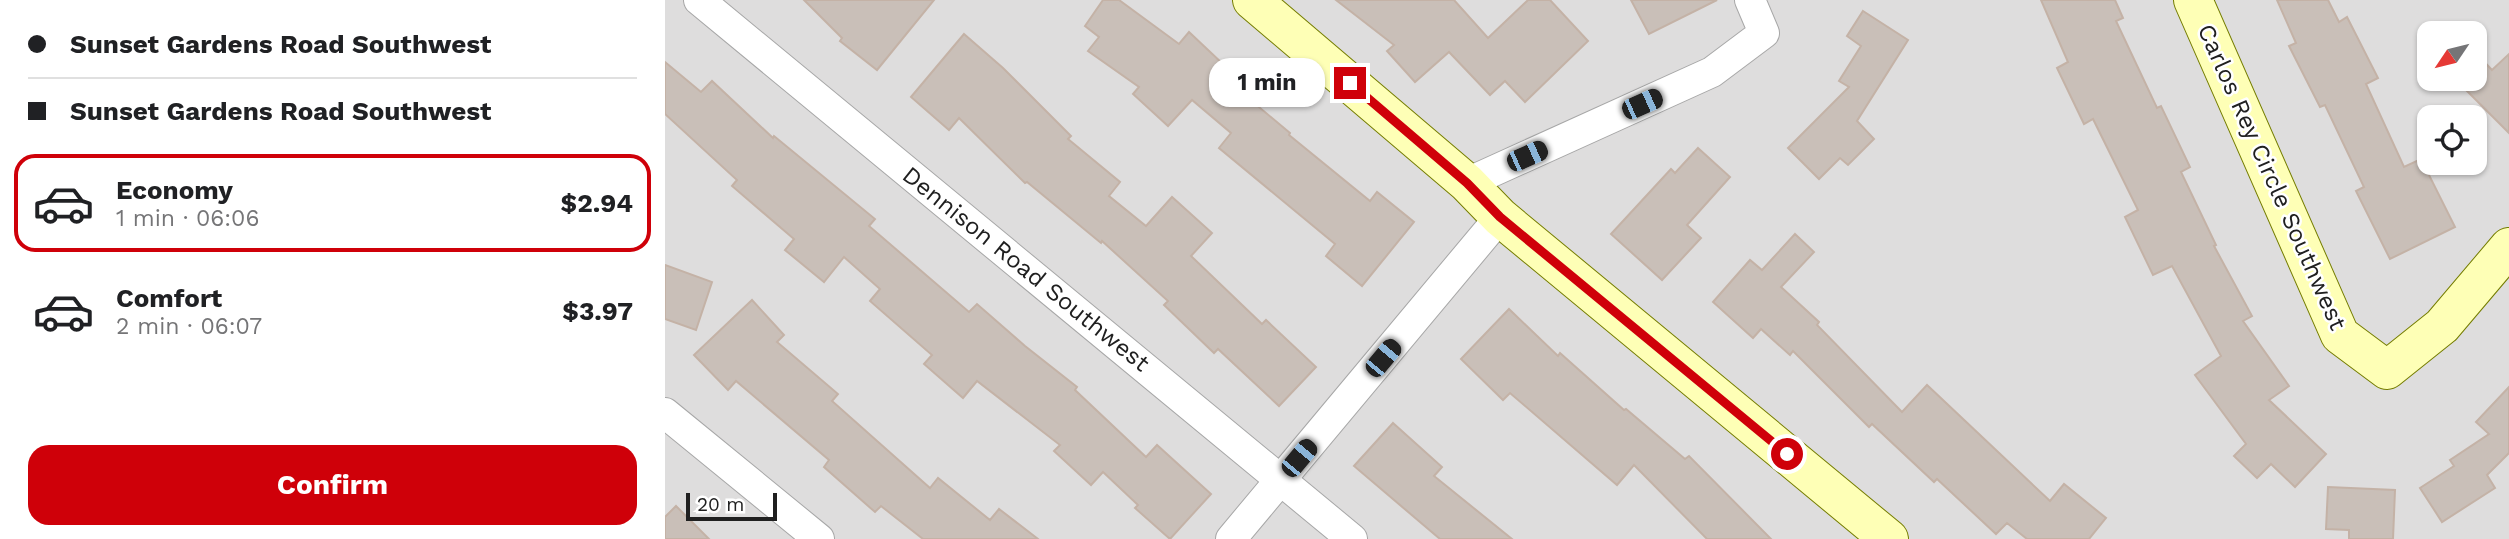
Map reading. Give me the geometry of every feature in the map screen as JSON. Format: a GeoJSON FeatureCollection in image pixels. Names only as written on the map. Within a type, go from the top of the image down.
{"type":"FeatureCollection","features":[{"type":"Feature","properties":{"kind":"street","name":"Dennison Road Southwest"},"geometry":{"type":"LineString","coordinates":[[699,0],[1352,539]]}},
{"type":"Feature","properties":{"kind":"street"},"geometry":{"type":"LineString","coordinates":[[1252,0],[1467,183],[1500,217],[1889,539]]}},
{"type":"Feature","properties":{"kind":"street"},"geometry":{"type":"LineString","coordinates":[[1467,183],[1712,72],[1764,33],[1750,0]]}},
{"type":"Feature","properties":{"kind":"street","name":"Carlos Rey Circle Southwest"},"geometry":{"type":"LineString","coordinates":[[2193,0],[2340,335],[2387,370],[2442,326],[2509,247]]}},
{"type":"Feature","properties":{"kind":"street"},"geometry":{"type":"LineString","coordinates":[[1231,539],[1500,217]]}},
{"type":"Feature","properties":{"kind":"street"},"geometry":{"type":"LineString","coordinates":[[665,412],[819,539]]}},
{"type":"Feature","properties":{"kind":"shaded area"},"geometry":{"type":"Polygon","coordinates":[[[665,0],[2509,0],[2509,539],[665,539],[665,0]]]}},
{"type":"Feature","properties":{"kind":"building"},"geometry":{"type":"Polygon","coordinates":[[[804,0],[934,0],[877,70],[840,41],[842,38],[804,0]]]}},
{"type":"Feature","properties":{"kind":"building"},"geometry":{"type":"Polygon","coordinates":[[[1103,0],[1119,0],[1179,44],[1189,32],[1224,65],[1217,72],[1290,133],[1289,135],[1370,201],[1377,192],[1414,222],[1362,286],[1326,256],[1335,244],[1219,148],[1231,133],[1192,100],[1168,126],[1133,94],[1139,87],[1088,51],[1099,37],[1085,26],[1103,0]]]}},
{"type":"Feature","properties":{"kind":"building"},"geometry":{"type":"Polygon","coordinates":[[[1336,0],[1454,0],[1488,38],[1528,0],[1550,0],[1588,41],[1525,102],[1505,81],[1490,95],[1449,52],[1415,82],[1387,51],[1394,45],[1336,0]]]}},
{"type":"Feature","properties":{"kind":"building"},"geometry":{"type":"Polygon","coordinates":[[[1631,0],[1717,0],[1649,34],[1631,0]]]}},
{"type":"Feature","properties":{"kind":"building"},"geometry":{"type":"Polygon","coordinates":[[[2041,0],[2115,0],[2123,18],[2116,21],[2157,108],[2161,106],[2190,167],[2181,172],[2216,245],[2214,246],[2252,316],[2243,321],[2289,386],[2269,400],[2326,454],[2295,487],[2271,464],[2257,478],[2234,456],[2246,444],[2195,375],[2221,356],[2172,266],[2153,275],[2125,217],[2138,210],[2093,119],[2084,124],[2057,68],[2068,62],[2041,0]]]}},
{"type":"Feature","properties":{"kind":"building"},"geometry":{"type":"Polygon","coordinates":[[[2277,0],[2328,0],[2339,22],[2347,17],[2378,78],[2366,84],[2404,167],[2417,161],[2417,175],[2429,175],[2455,227],[2390,259],[2356,191],[2364,187],[2325,105],[2320,107],[2289,46],[2296,43],[2277,0]]]}},
{"type":"Feature","properties":{"kind":"building"},"geometry":{"type":"Polygon","coordinates":[[[1863,11],[1908,40],[1857,121],[1874,139],[1848,165],[1840,158],[1819,179],[1788,148],[1849,87],[1839,81],[1861,46],[1847,36],[1863,11]]]}},
{"type":"Feature","properties":{"kind":"building"},"geometry":{"type":"Polygon","coordinates":[[[964,34],[1003,68],[1071,136],[1068,139],[1120,182],[1109,196],[1146,226],[1172,197],[1212,233],[1191,256],[1262,324],[1266,320],[1316,367],[1279,406],[1218,349],[1214,353],[1164,305],[1168,301],[1102,241],[1101,243],[1025,183],[959,118],[949,130],[911,97],[964,34]]]}},
{"type":"Feature","properties":{"kind":"building"},"geometry":{"type":"Polygon","coordinates":[[[2509,54],[2509,133],[2487,111],[2487,105],[2481,105],[2467,91],[2487,91],[2487,65],[2492,70],[2509,54]]]}},
{"type":"Feature","properties":{"kind":"building"},"geometry":{"type":"Polygon","coordinates":[[[665,62],[701,92],[712,81],[773,138],[774,136],[875,219],[869,226],[969,312],[977,304],[1077,387],[1075,390],[1146,457],[1157,445],[1211,494],[1170,539],[1135,508],[1138,505],[1103,472],[1091,485],[1054,451],[1060,445],[977,381],[963,398],[924,364],[932,355],[870,301],[880,289],[844,257],[824,282],[785,250],[794,239],[732,186],[737,180],[665,114],[665,62]]]}},
{"type":"Feature","properties":{"kind":"building"},"geometry":{"type":"Polygon","coordinates":[[[1698,148],[1730,177],[1687,225],[1701,238],[1662,280],[1611,234],[1671,169],[1675,173],[1698,148]]]}},
{"type":"Feature","properties":{"kind":"building"},"geometry":{"type":"Polygon","coordinates":[[[1795,234],[1814,252],[1781,287],[1819,322],[1817,325],[1902,412],[1927,385],[2050,501],[2064,484],[2106,518],[2089,539],[2027,539],[2007,523],[1996,534],[1937,479],[1934,482],[1872,424],[1869,427],[1793,351],[1790,355],[1761,329],[1753,338],[1713,302],[1750,260],[1762,270],[1795,234]]]}},
{"type":"Feature","properties":{"kind":"building"},"geometry":{"type":"Polygon","coordinates":[[[665,265],[712,282],[696,330],[665,319],[665,265]]]}},
{"type":"Feature","properties":{"kind":"building"},"geometry":{"type":"Polygon","coordinates":[[[752,300],[784,335],[777,342],[838,394],[832,401],[930,488],[938,478],[990,520],[999,509],[1038,539],[923,539],[881,506],[875,512],[824,467],[829,460],[736,381],[728,390],[694,355],[752,300]]]}},
{"type":"Feature","properties":{"kind":"building"},"geometry":{"type":"Polygon","coordinates":[[[1509,309],[1558,356],[1560,353],[1624,410],[1685,459],[1689,456],[1771,539],[1707,539],[1634,465],[1617,485],[1510,393],[1503,400],[1461,359],[1509,309]]]}},
{"type":"Feature","properties":{"kind":"building"},"geometry":{"type":"Polygon","coordinates":[[[2509,387],[2509,453],[2487,475],[2495,488],[2442,522],[2420,488],[2454,466],[2450,460],[2489,434],[2476,422],[2509,387]]]}},
{"type":"Feature","properties":{"kind":"building"},"geometry":{"type":"Polygon","coordinates":[[[1393,423],[1442,467],[1434,476],[1512,539],[1440,539],[1354,466],[1393,423]]]}},
{"type":"Feature","properties":{"kind":"building"},"geometry":{"type":"Polygon","coordinates":[[[2328,487],[2395,490],[2393,539],[2349,539],[2349,530],[2326,529],[2328,487]]]}},
{"type":"Feature","properties":{"kind":"building"},"geometry":{"type":"Polygon","coordinates":[[[676,506],[709,539],[665,539],[665,517],[676,506]]]}},
{"type":"Feature","properties":{"kind":"route"},"geometry":{"type":"LineString","coordinates":[[1350,83],[1467,183],[1500,217],[1787,454]]}}]}
